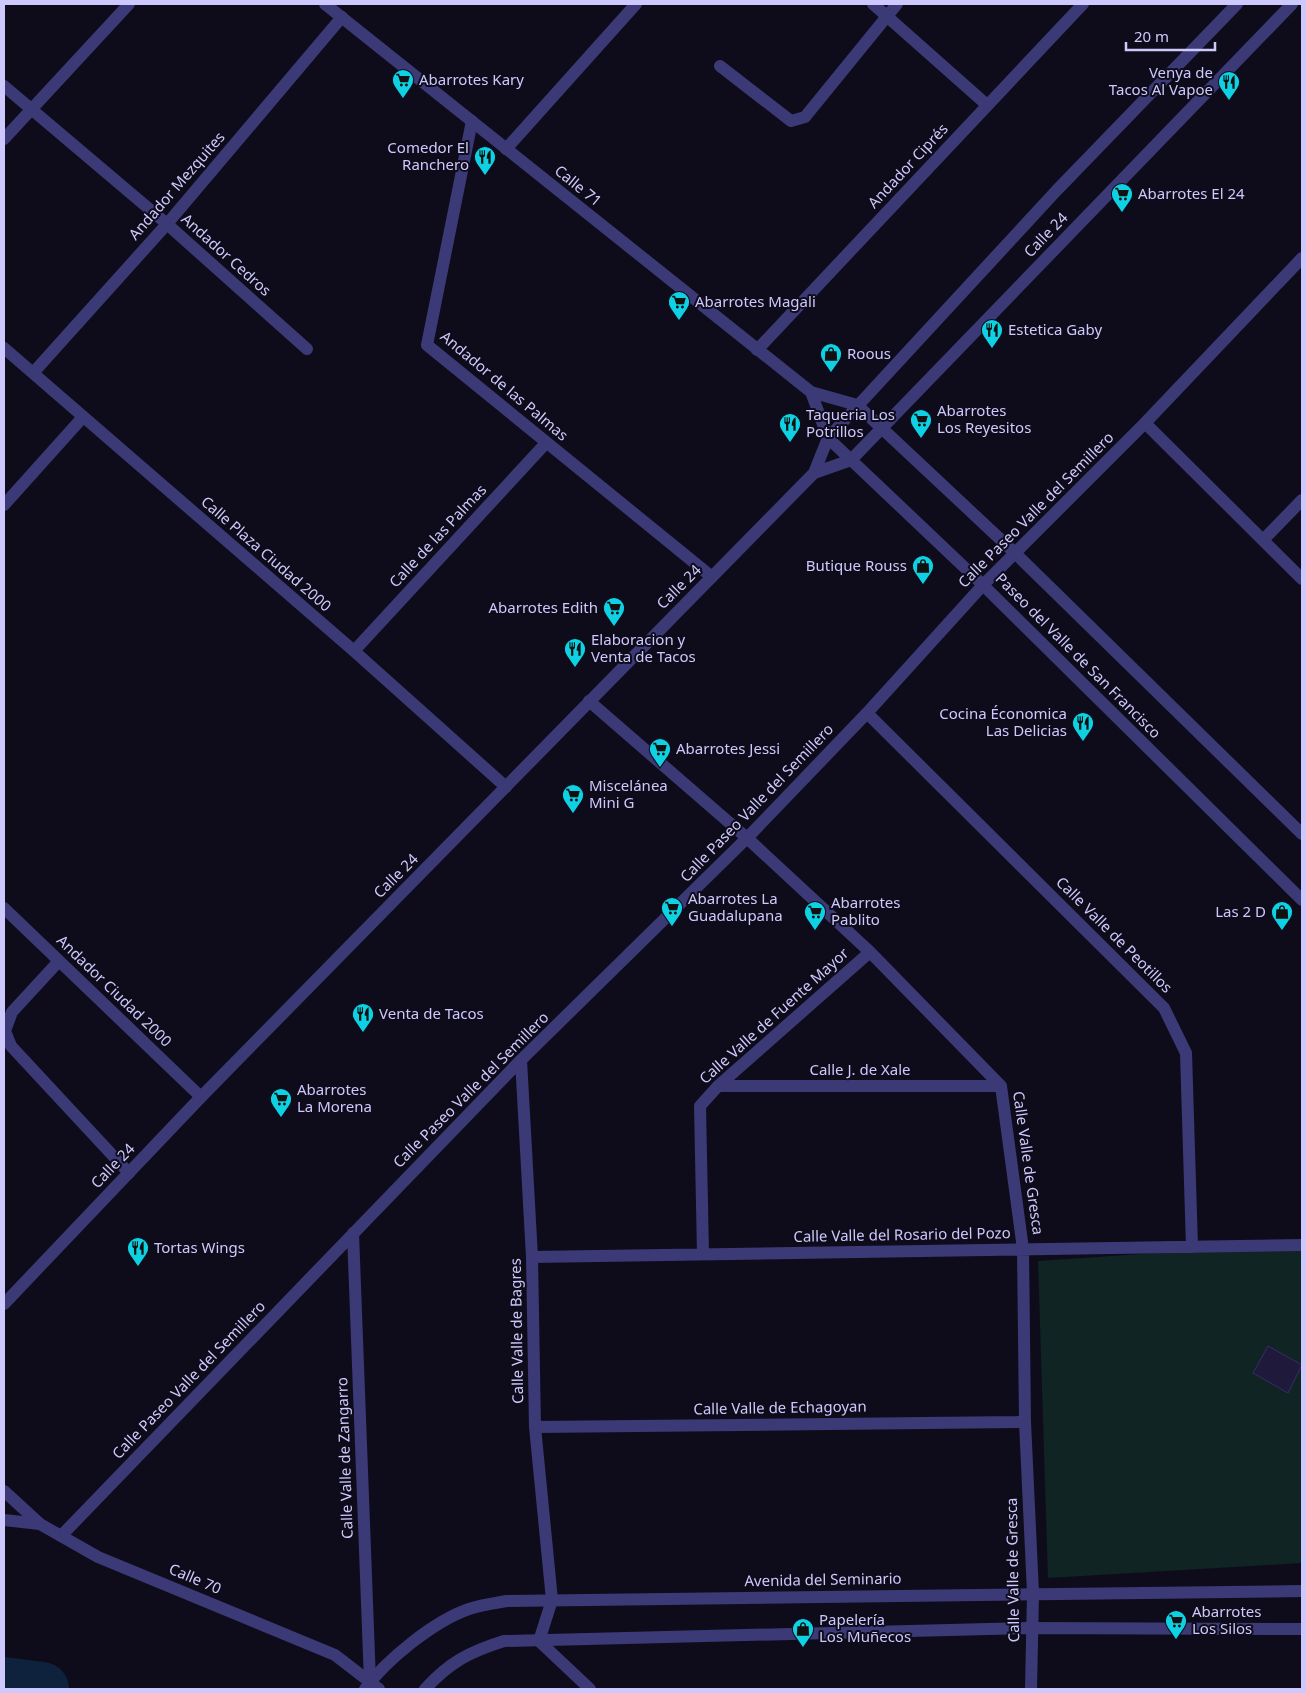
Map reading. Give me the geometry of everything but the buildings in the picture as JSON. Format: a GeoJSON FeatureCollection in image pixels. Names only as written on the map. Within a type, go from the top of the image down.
{"type":"FeatureCollection","features":[{"type":"Feature","properties":{"kind":"street"},"geometry":{"type":"LineString","coordinates":[[4,139],[129,4]]}},
{"type":"Feature","properties":{"kind":"street","name":"Calle 71"},"geometry":{"type":"LineString","coordinates":[[325,4],[811,392],[857,405]]}},
{"type":"Feature","properties":{"kind":"street"},"geometry":{"type":"LineString","coordinates":[[506,149],[636,4]]}},
{"type":"Feature","properties":{"kind":"street"},"geometry":{"type":"LineString","coordinates":[[873,4],[987,105]]}},
{"type":"Feature","properties":{"kind":"street"},"geometry":{"type":"LineString","coordinates":[[720,66],[791,121],[805,117],[897,4]]}},
{"type":"Feature","properties":{"kind":"street","name":"Andador Ciprés"},"geometry":{"type":"LineString","coordinates":[[757,350],[1083,4]]}},
{"type":"Feature","properties":{"kind":"street","name":"Calle 24"},"geometry":{"type":"LineString","coordinates":[[4,1304],[201,1097],[814,473],[828,438],[857,405],[1057,190],[1234,4]]}},
{"type":"Feature","properties":{"kind":"street","name":"Calle 24"},"geometry":{"type":"LineString","coordinates":[[814,473],[851,460],[1292,4]]}},
{"type":"Feature","properties":{"kind":"street","name":"Andador Mezquites"},"geometry":{"type":"LineString","coordinates":[[33,373],[167,224],[342,17]]}},
{"type":"Feature","properties":{"kind":"street","name":"Andador Cedros"},"geometry":{"type":"LineString","coordinates":[[4,86],[30,111],[167,224],[306,349]]}},
{"type":"Feature","properties":{"kind":"street","name":"Andador de las Palmas"},"geometry":{"type":"LineString","coordinates":[[472,121],[427,345],[712,577]]}},
{"type":"Feature","properties":{"kind":"street","name":"Calle Paseo Valle del Semillero"},"geometry":{"type":"LineString","coordinates":[[61,1536],[522,1060],[748,838],[867,713],[983,585],[1145,423],[1302,258]]}},
{"type":"Feature","properties":{"kind":"street","name":"Calle Plaza Ciudad 2000"},"geometry":{"type":"LineString","coordinates":[[4,348],[354,651],[506,787]]}},
{"type":"Feature","properties":{"kind":"street"},"geometry":{"type":"LineString","coordinates":[[811,392],[828,438]]}},
{"type":"Feature","properties":{"kind":"street","name":"Paseo del Valle de San Francisco"},"geometry":{"type":"LineString","coordinates":[[857,405],[1015,553],[1302,834]]}},
{"type":"Feature","properties":{"kind":"street"},"geometry":{"type":"LineString","coordinates":[[4,505],[84,417]]}},
{"type":"Feature","properties":{"kind":"street"},"geometry":{"type":"LineString","coordinates":[[1145,423],[1302,579]]}},
{"type":"Feature","properties":{"kind":"street","name":"Paseo del Valle de San Francisco"},"geometry":{"type":"LineString","coordinates":[[828,438],[983,585],[1302,900]]}},
{"type":"Feature","properties":{"kind":"street","name":"Calle de las Palmas"},"geometry":{"type":"LineString","coordinates":[[354,651],[546,443]]}},
{"type":"Feature","properties":{"kind":"street"},"geometry":{"type":"LineString","coordinates":[[1263,540],[1302,500]]}},
{"type":"Feature","properties":{"kind":"street","name":"Calle Valle de Gresca"},"geometry":{"type":"LineString","coordinates":[[589,701],[748,838],[870,952],[1001,1086],[1023,1249],[1025,1422],[1033,1593],[1031,1689]]}},
{"type":"Feature","properties":{"kind":"street","name":"Calle Valle de Peotillos"},"geometry":{"type":"LineString","coordinates":[[867,713],[1164,1008],[1186,1053],[1192,1247]]}},
{"type":"Feature","properties":{"kind":"street","name":"Andador Ciudad 2000"},"geometry":{"type":"LineString","coordinates":[[4,908],[201,1097]]}},
{"type":"Feature","properties":{"kind":"street","name":"Calle Valle de Fuente Mayor"},"geometry":{"type":"LineString","coordinates":[[702,1254],[700,1106],[718,1086],[870,952]]}},
{"type":"Feature","properties":{"kind":"street"},"geometry":{"type":"LineString","coordinates":[[59,961],[12,1012],[5,1030],[11,1046],[129,1173]]}},
{"type":"Feature","properties":{"kind":"street","name":"Calle Valle de Bagres"},"geometry":{"type":"LineString","coordinates":[[522,1060],[532,1257],[535,1427],[552,1600]]}},
{"type":"Feature","properties":{"kind":"street","name":"Calle J. de Xale"},"geometry":{"type":"LineString","coordinates":[[718,1086],[1001,1086]]}},
{"type":"Feature","properties":{"kind":"street","name":"Calle Valle de Zangarro"},"geometry":{"type":"LineString","coordinates":[[353,1233],[371,1687]]}},
{"type":"Feature","properties":{"kind":"street","name":"Calle Valle del Rosario del Pozo"},"geometry":{"type":"LineString","coordinates":[[532,1257],[1302,1245]]}},
{"type":"Feature","properties":{"kind":"street","name":"Calle Valle de Echagoyan"},"geometry":{"type":"LineString","coordinates":[[535,1427],[1025,1422]]}},
{"type":"Feature","properties":{"kind":"street","name":"Calle 70"},"geometry":{"type":"LineString","coordinates":[[4,1491],[40,1524],[98,1557],[335,1655],[371,1687]]}},
{"type":"Feature","properties":{"kind":"street"},"geometry":{"type":"LineString","coordinates":[[4,1520],[40,1524]]}},
{"type":"Feature","properties":{"kind":"street","name":"Avenida del Seminario"},"geometry":{"type":"LineString","coordinates":[[371,1687],[419,1637],[436,1625],[468,1609],[507,1601],[1302,1591]]}},
{"type":"Feature","properties":{"kind":"street"},"geometry":{"type":"LineString","coordinates":[[539,1640],[552,1600]]}},
{"type":"Feature","properties":{"kind":"street"},"geometry":{"type":"LineString","coordinates":[[425,1689],[447,1668],[472,1650],[504,1640],[1031,1628],[1302,1629]]}},
{"type":"Feature","properties":{"kind":"street"},"geometry":{"type":"LineString","coordinates":[[539,1640],[590,1689]]}},
{"type":"Feature","properties":{"kind":"green space"},"geometry":{"type":"Polygon","coordinates":[[[1302,1243],[1302,1563],[1048,1578],[1038,1261],[1302,1243]]]}},
{"type":"Feature","properties":{"kind":"waterway"},"geometry":{"type":"LineString","coordinates":[[4,1684],[42,1689]]}},
{"type":"Feature","properties":{"kind":"place","name":"Abarrotes Kary"},"geometry":{"type":"Point","coordinates":[403,99]}},
{"type":"Feature","properties":{"kind":"place","name":"Venya de Tacos Al Vapoe"},"geometry":{"type":"Point","coordinates":[1229,101]}},
{"type":"Feature","properties":{"kind":"place","name":"Comedor El Ranchero"},"geometry":{"type":"Point","coordinates":[485,176]}},
{"type":"Feature","properties":{"kind":"place","name":"Abarrotes El 24"},"geometry":{"type":"Point","coordinates":[1122,213]}},
{"type":"Feature","properties":{"kind":"place","name":"Abarrotes Magali"},"geometry":{"type":"Point","coordinates":[679,321]}},
{"type":"Feature","properties":{"kind":"place","name":"Estetica Gaby"},"geometry":{"type":"Point","coordinates":[992,349]}},
{"type":"Feature","properties":{"kind":"place","name":"Roous"},"geometry":{"type":"Point","coordinates":[831,373]}},
{"type":"Feature","properties":{"kind":"place","name":"Abarrotes Los Reyesitos"},"geometry":{"type":"Point","coordinates":[921,439]}},
{"type":"Feature","properties":{"kind":"place","name":"Taqueria Los Potrillos"},"geometry":{"type":"Point","coordinates":[790,443]}},
{"type":"Feature","properties":{"kind":"place","name":"Butique Rouss"},"geometry":{"type":"Point","coordinates":[923,585]}},
{"type":"Feature","properties":{"kind":"place","name":"Abarrotes Edith"},"geometry":{"type":"Point","coordinates":[614,627]}},
{"type":"Feature","properties":{"kind":"place","name":"Elaboracion y Venta de Tacos"},"geometry":{"type":"Point","coordinates":[575,668]}},
{"type":"Feature","properties":{"kind":"place","name":"Cocina Économica Las Delicias"},"geometry":{"type":"Point","coordinates":[1083,742]}},
{"type":"Feature","properties":{"kind":"place","name":"Abarrotes Jessi"},"geometry":{"type":"Point","coordinates":[660,768]}},
{"type":"Feature","properties":{"kind":"place","name":"Miscelánea Mini G"},"geometry":{"type":"Point","coordinates":[573,814]}},
{"type":"Feature","properties":{"kind":"place","name":"Abarrotes La Guadalupana"},"geometry":{"type":"Point","coordinates":[672,927]}},
{"type":"Feature","properties":{"kind":"place","name":"Abarrotes Pablito"},"geometry":{"type":"Point","coordinates":[815,931]}},
{"type":"Feature","properties":{"kind":"place","name":"Las 2 D"},"geometry":{"type":"Point","coordinates":[1282,931]}},
{"type":"Feature","properties":{"kind":"place","name":"Venta de Tacos"},"geometry":{"type":"Point","coordinates":[363,1033]}},
{"type":"Feature","properties":{"kind":"place","name":"Abarrotes La Morena"},"geometry":{"type":"Point","coordinates":[281,1118]}},
{"type":"Feature","properties":{"kind":"place","name":"Tortas Wings"},"geometry":{"type":"Point","coordinates":[138,1267]}},
{"type":"Feature","properties":{"kind":"place","name":"Abarrotes Los Silos"},"geometry":{"type":"Point","coordinates":[1176,1640]}},
{"type":"Feature","properties":{"kind":"place","name":"Papelería Los Muñecos"},"geometry":{"type":"Point","coordinates":[803,1648]}}]}
